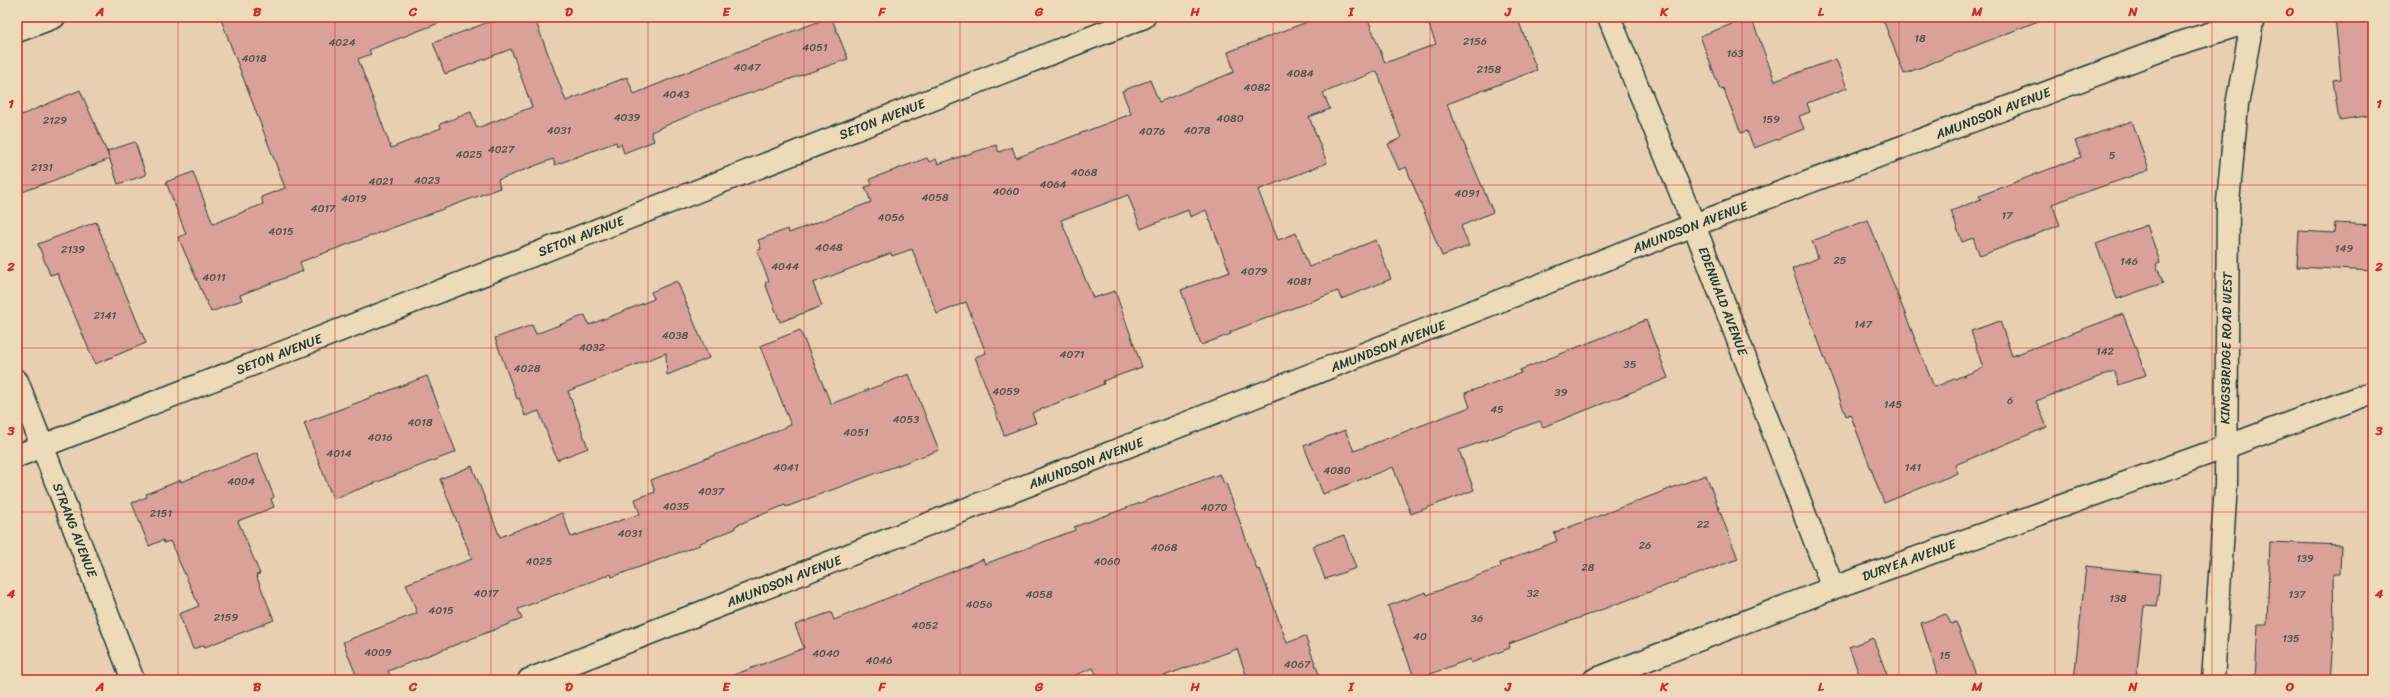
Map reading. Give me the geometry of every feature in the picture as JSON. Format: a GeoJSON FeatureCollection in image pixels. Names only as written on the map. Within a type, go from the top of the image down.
{"type":"FeatureCollection","features":[{"type":"Feature","properties":{"kind":"street"},"geometry":{"type":"LineString","coordinates":[[17,31],[54,17]]}},
{"type":"Feature","properties":{"kind":"street","name":"SETON AVENUE"},"geometry":{"type":"LineString","coordinates":[[17,456],[1144,17]]}},
{"type":"Feature","properties":{"kind":"street","name":"EDENWALD AVENUE"},"geometry":{"type":"LineString","coordinates":[[1609,17],[1694,225],[1833,588]]}},
{"type":"Feature","properties":{"kind":"street","name":"AMUNDSON AVENUE"},"geometry":{"type":"LineString","coordinates":[[529,680],[1694,225],[2177,44],[2252,19]]}},
{"type":"Feature","properties":{"kind":"street","name":"KINGSBRIDGE ROAD WEST"},"geometry":{"type":"LineString","coordinates":[[2213,680],[2222,553],[2226,447],[2228,202],[2236,105],[2252,19]]}},
{"type":"Feature","properties":{"kind":"street","name":"STRANG AVENUE"},"geometry":{"type":"LineString","coordinates":[[17,381],[133,680]]}},
{"type":"Feature","properties":{"kind":"street","name":"DURYEA AVENUE"},"geometry":{"type":"LineString","coordinates":[[1594,680],[1833,588],[2226,447],[2373,392]]}},
{"type":"Feature","properties":{"kind":"building"},"geometry":{"type":"Polygon","coordinates":[[[220,17],[449,17],[449,19],[369,50],[371,54],[358,59],[391,148],[441,128],[440,124],[471,112],[477,128],[532,107],[511,49],[445,74],[433,43],[502,17],[534,17],[566,101],[627,77],[634,94],[721,58],[831,17],[848,59],[704,109],[651,132],[654,141],[624,153],[621,144],[617,146],[616,142],[555,165],[553,159],[498,180],[500,188],[300,262],[303,271],[240,295],[242,300],[211,312],[178,237],[186,234],[166,182],[193,172],[213,224],[263,204],[261,197],[285,188],[220,17]]]}},
{"type":"Feature","properties":{"kind":"building"},"geometry":{"type":"Polygon","coordinates":[[[1320,17],[1367,17],[1385,63],[1436,44],[1426,17],[1517,17],[1537,70],[1447,104],[1493,212],[1461,226],[1469,246],[1442,256],[1406,167],[1399,170],[1388,144],[1401,138],[1377,71],[1323,93],[1330,109],[1309,117],[1327,163],[1258,190],[1278,240],[1296,233],[1309,267],[1376,240],[1391,279],[1341,299],[1338,291],[1230,332],[1231,334],[1201,345],[1181,290],[1230,272],[1206,210],[1190,217],[1188,210],[1141,229],[1128,195],[1061,220],[1093,298],[1115,291],[1142,367],[1103,381],[1104,384],[1032,413],[1036,423],[1004,435],[975,357],[986,353],[966,302],[937,314],[912,249],[892,256],[891,253],[813,283],[822,306],[780,322],[765,283],[769,281],[757,251],[761,249],[758,240],[788,229],[789,233],[871,202],[865,187],[872,185],[870,179],[927,158],[929,162],[936,159],[938,164],[996,145],[999,152],[1012,147],[1016,158],[1131,114],[1122,91],[1150,80],[1159,102],[1234,72],[1228,52],[1320,17]]]}},
{"type":"Feature","properties":{"kind":"building"},"geometry":{"type":"Polygon","coordinates":[[[1751,17],[1775,81],[1836,59],[1847,88],[1807,103],[1810,112],[1799,116],[1804,129],[1754,148],[1747,131],[1741,133],[1723,88],[1720,89],[1700,36],[1751,17]]]}},
{"type":"Feature","properties":{"kind":"building"},"geometry":{"type":"Polygon","coordinates":[[[1882,17],[2045,17],[2046,18],[1904,74],[1882,17]]]}},
{"type":"Feature","properties":{"kind":"building"},"geometry":{"type":"Polygon","coordinates":[[[2335,17],[2373,17],[2373,115],[2339,120],[2333,80],[2341,79],[2335,17]]]}},
{"type":"Feature","properties":{"kind":"building"},"geometry":{"type":"Polygon","coordinates":[[[80,90],[110,159],[17,194],[17,117],[80,90]]]}},
{"type":"Feature","properties":{"kind":"building"},"geometry":{"type":"Polygon","coordinates":[[[2132,121],[2149,170],[2052,204],[2060,225],[1980,256],[1973,238],[1962,242],[1951,211],[1981,199],[1979,196],[2081,157],[2075,141],[2132,121]]]}},
{"type":"Feature","properties":{"kind":"building"},"geometry":{"type":"Polygon","coordinates":[[[135,142],[146,175],[118,184],[107,151],[135,142]]]}},
{"type":"Feature","properties":{"kind":"building"},"geometry":{"type":"Polygon","coordinates":[[[1868,220],[1934,387],[1983,368],[1971,331],[2000,321],[2012,356],[2123,314],[2146,375],[2119,385],[2114,371],[2036,401],[2047,427],[1955,465],[1958,473],[1884,503],[1850,414],[1846,416],[1792,269],[1818,258],[1812,241],[1868,220]]]}},
{"type":"Feature","properties":{"kind":"building"},"geometry":{"type":"Polygon","coordinates":[[[96,222],[146,343],[95,364],[57,273],[50,275],[38,244],[96,222]]]}},
{"type":"Feature","properties":{"kind":"building"},"geometry":{"type":"Polygon","coordinates":[[[2335,223],[2373,225],[2373,271],[2297,267],[2299,231],[2334,233],[2335,223]]]}},
{"type":"Feature","properties":{"kind":"building"},"geometry":{"type":"Polygon","coordinates":[[[2147,225],[2160,262],[2156,264],[2163,283],[2117,299],[2096,244],[2147,225]]]}},
{"type":"Feature","properties":{"kind":"building"},"geometry":{"type":"Polygon","coordinates":[[[677,281],[709,358],[667,375],[666,353],[568,391],[588,448],[557,460],[539,411],[525,416],[519,398],[517,399],[495,338],[532,325],[536,334],[585,315],[589,325],[654,299],[651,292],[677,281]]]}},
{"type":"Feature","properties":{"kind":"building"},"geometry":{"type":"Polygon","coordinates":[[[1646,320],[1668,378],[1543,427],[1540,421],[1459,450],[1474,490],[1411,514],[1393,467],[1323,494],[1304,446],[1345,430],[1354,451],[1470,407],[1465,393],[1521,373],[1520,370],[1646,320]]]}},
{"type":"Feature","properties":{"kind":"building"},"geometry":{"type":"Polygon","coordinates":[[[800,330],[831,404],[909,374],[939,450],[786,507],[785,505],[735,526],[735,529],[700,543],[700,545],[612,577],[611,574],[518,609],[522,619],[388,671],[392,680],[358,680],[343,642],[417,613],[406,584],[472,559],[440,479],[472,466],[500,537],[562,513],[571,537],[640,514],[635,499],[655,492],[651,480],[791,425],[760,346],[800,330]]]}},
{"type":"Feature","properties":{"kind":"building"},"geometry":{"type":"Polygon","coordinates":[[[427,376],[456,452],[333,499],[304,423],[427,376]]]}},
{"type":"Feature","properties":{"kind":"building"},"geometry":{"type":"Polygon","coordinates":[[[257,453],[274,497],[271,499],[274,507],[238,521],[260,574],[256,575],[274,620],[205,647],[204,645],[193,649],[179,614],[199,606],[170,541],[164,543],[163,540],[149,546],[132,503],[147,497],[146,494],[181,480],[181,482],[257,453]]]}},
{"type":"Feature","properties":{"kind":"building"},"geometry":{"type":"Polygon","coordinates":[[[1220,474],[1224,484],[1226,483],[1257,570],[1260,569],[1287,643],[1305,636],[1321,680],[1248,680],[1237,649],[1153,680],[1099,680],[1093,668],[1063,680],[727,680],[726,678],[804,648],[795,625],[831,612],[834,620],[983,559],[985,564],[1075,530],[1074,527],[1220,474]]]}},
{"type":"Feature","properties":{"kind":"building"},"geometry":{"type":"Polygon","coordinates":[[[1706,475],[1738,559],[1509,644],[1510,648],[1471,663],[1470,659],[1415,680],[1388,606],[1426,592],[1427,595],[1501,567],[1500,563],[1557,541],[1554,533],[1706,475]]]}},
{"type":"Feature","properties":{"kind":"building"},"geometry":{"type":"Polygon","coordinates":[[[1344,535],[1356,568],[1325,579],[1313,546],[1344,535]]]}},
{"type":"Feature","properties":{"kind":"building"},"geometry":{"type":"Polygon","coordinates":[[[2270,542],[2341,545],[2340,574],[2333,574],[2334,628],[2330,680],[2255,680],[2258,624],[2267,624],[2270,542]]]}},
{"type":"Feature","properties":{"kind":"building"},"geometry":{"type":"Polygon","coordinates":[[[2086,566],[2160,574],[2157,607],[2144,606],[2136,680],[2074,680],[2086,566]]]}},
{"type":"Feature","properties":{"kind":"building"},"geometry":{"type":"Polygon","coordinates":[[[1946,614],[1951,624],[1956,622],[1978,680],[1939,680],[1921,623],[1946,614]]]}},
{"type":"Feature","properties":{"kind":"building"},"geometry":{"type":"Polygon","coordinates":[[[1873,638],[1889,680],[1861,680],[1849,647],[1873,638]]]}}]}
